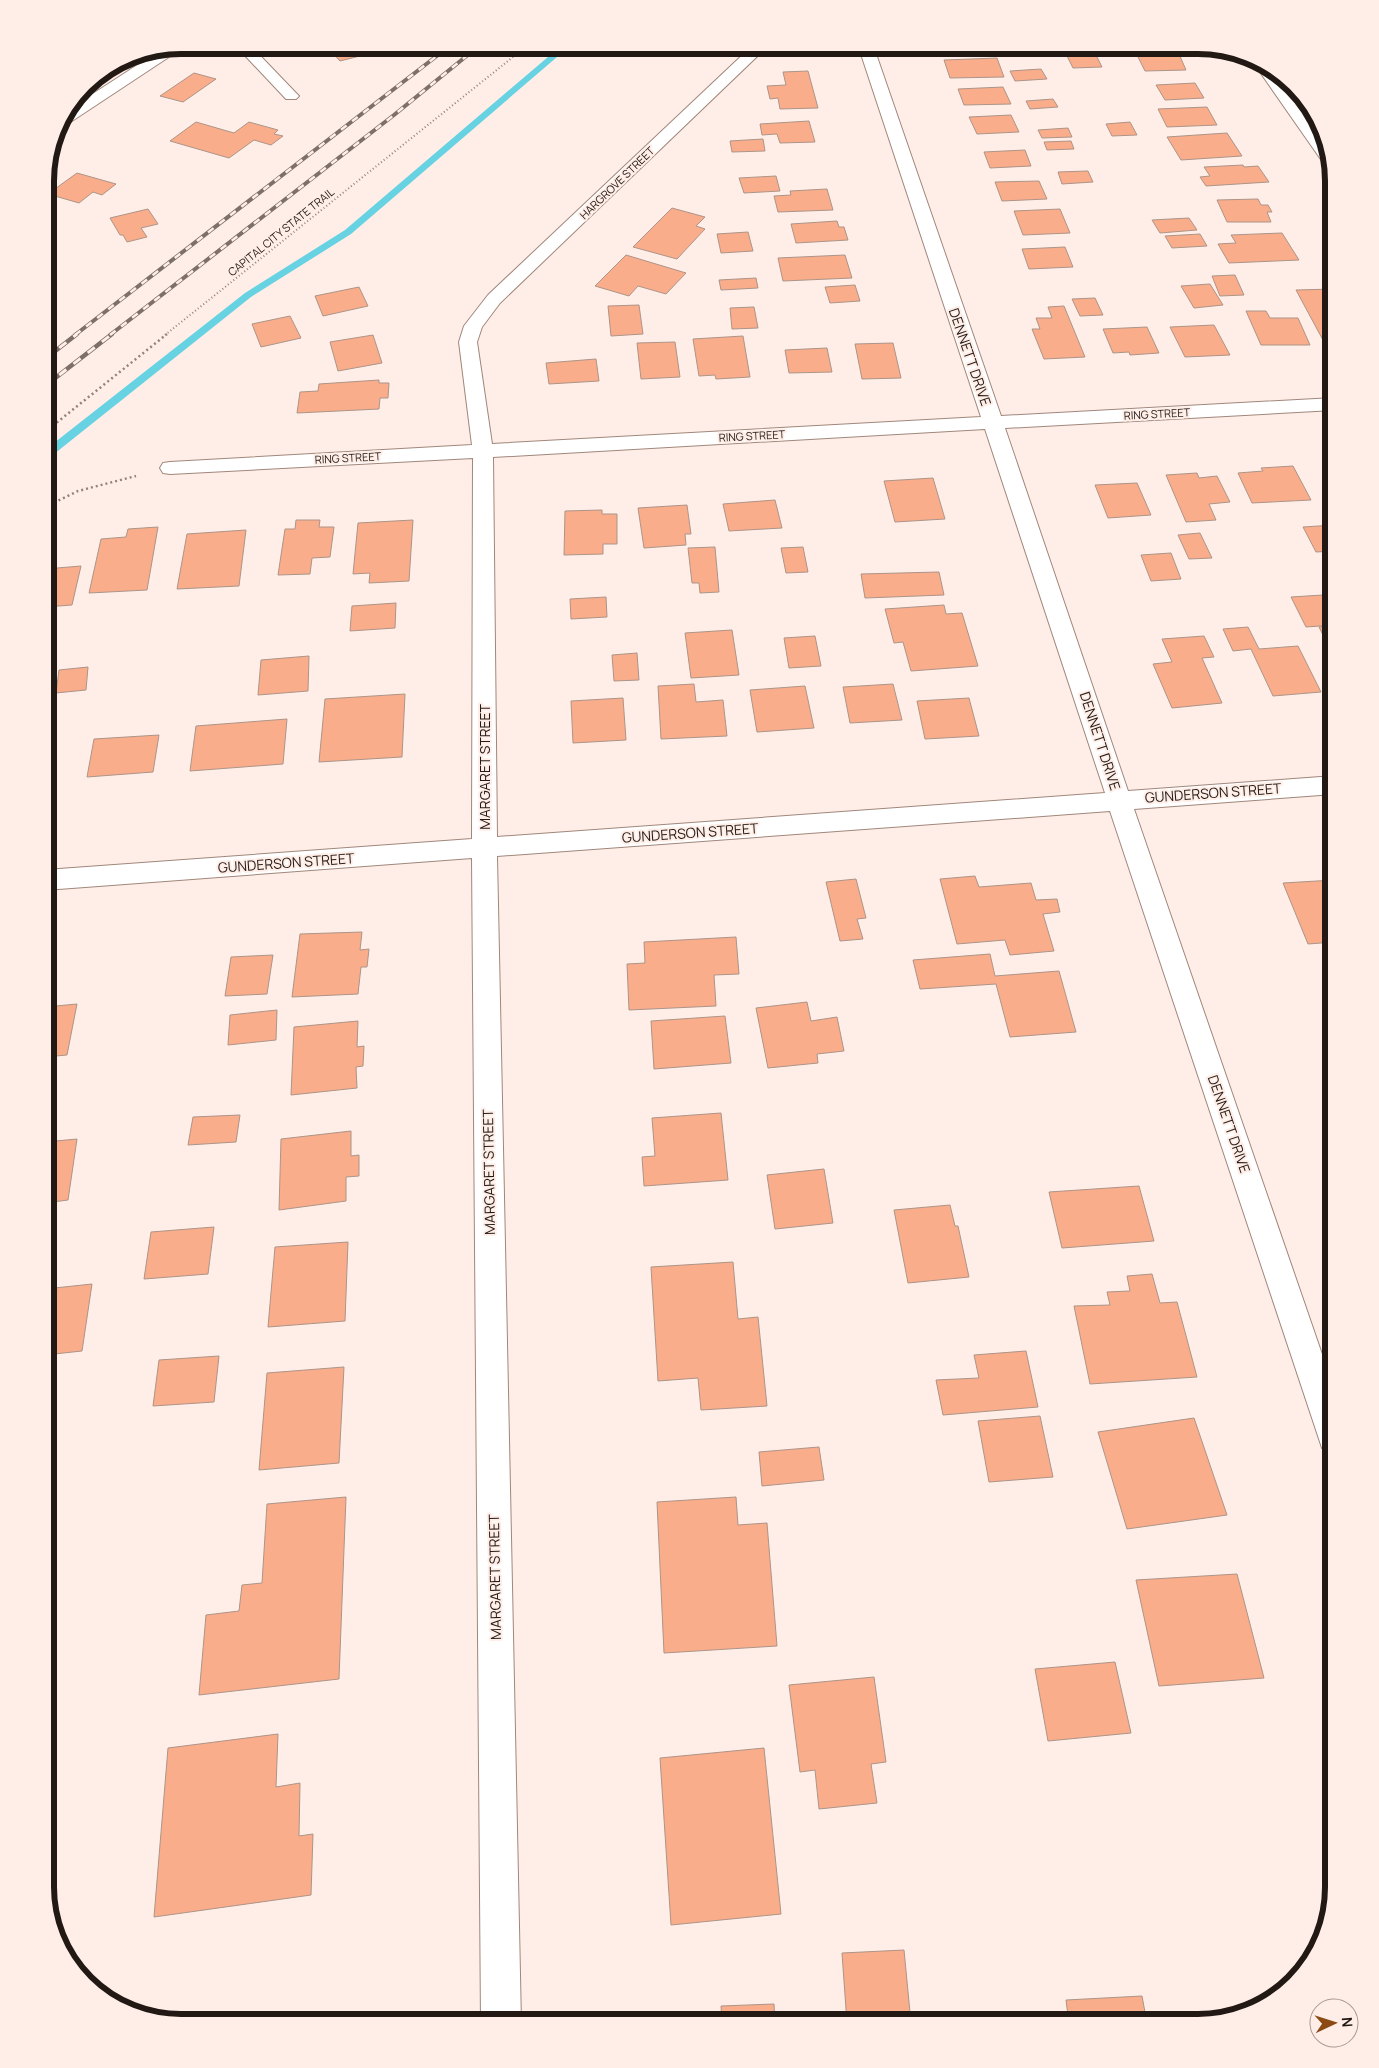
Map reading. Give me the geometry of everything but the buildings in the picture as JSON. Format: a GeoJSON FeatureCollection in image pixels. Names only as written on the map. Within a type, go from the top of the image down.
{"type":"FeatureCollection","features":[{"type":"Feature","properties":{"kind":"street"},"geometry":{"type":"LineString","coordinates":[[251,54],[292,96]]}},
{"type":"Feature","properties":{"kind":"street","name":"HARGROVE STREET"},"geometry":{"type":"LineString","coordinates":[[475,324],[494,298],[534,263],[753,54]]}},
{"type":"Feature","properties":{"kind":"street","name":"DENNETT DRIVE"},"geometry":{"type":"LineString","coordinates":[[868,54],[1325,1409]]}},
{"type":"Feature","properties":{"kind":"street"},"geometry":{"type":"LineString","coordinates":[[73,113],[162,55]]}},
{"type":"Feature","properties":{"kind":"street"},"geometry":{"type":"LineString","coordinates":[[1272,78],[1321,147]]}},
{"type":"Feature","properties":{"kind":"street"},"geometry":{"type":"LineString","coordinates":[[1298,113],[1305,113]]}},
{"type":"Feature","properties":{"kind":"street","name":"MARGARET STREET"},"geometry":{"type":"LineString","coordinates":[[475,324],[468,342],[483,451],[485,849],[501,2014]]}},
{"type":"Feature","properties":{"kind":"street","name":"RING STREET"},"geometry":{"type":"LineString","coordinates":[[170,468],[1325,405]]}},
{"type":"Feature","properties":{"kind":"street","name":"GUNDERSON STREET"},"geometry":{"type":"LineString","coordinates":[[54,879],[1325,786]]}},
{"type":"Feature","properties":{"kind":"path","name":"CAPITAL CITY STATE TRAIL"},"geometry":{"type":"LineString","coordinates":[[54,425],[517,54]]}},
{"type":"Feature","properties":{"kind":"path"},"geometry":{"type":"LineString","coordinates":[[54,501],[62,496],[84,488],[170,468]]}},
{"type":"Feature","properties":{"kind":"waterway"},"geometry":{"type":"LineString","coordinates":[[54,449],[248,295],[348,232],[556,54]]}},
{"type":"Feature","properties":{"kind":"railway"},"geometry":{"type":"LineString","coordinates":[[75,335],[439,54]]}},
{"type":"Feature","properties":{"kind":"railway"},"geometry":{"type":"LineString","coordinates":[[110,335],[394,115],[469,54]]}},
{"type":"Feature","properties":{"kind":"railway"},"geometry":{"type":"LineString","coordinates":[[54,352],[77,334]]}},
{"type":"Feature","properties":{"kind":"railway"},"geometry":{"type":"LineString","coordinates":[[54,379],[112,334]]}}]}
